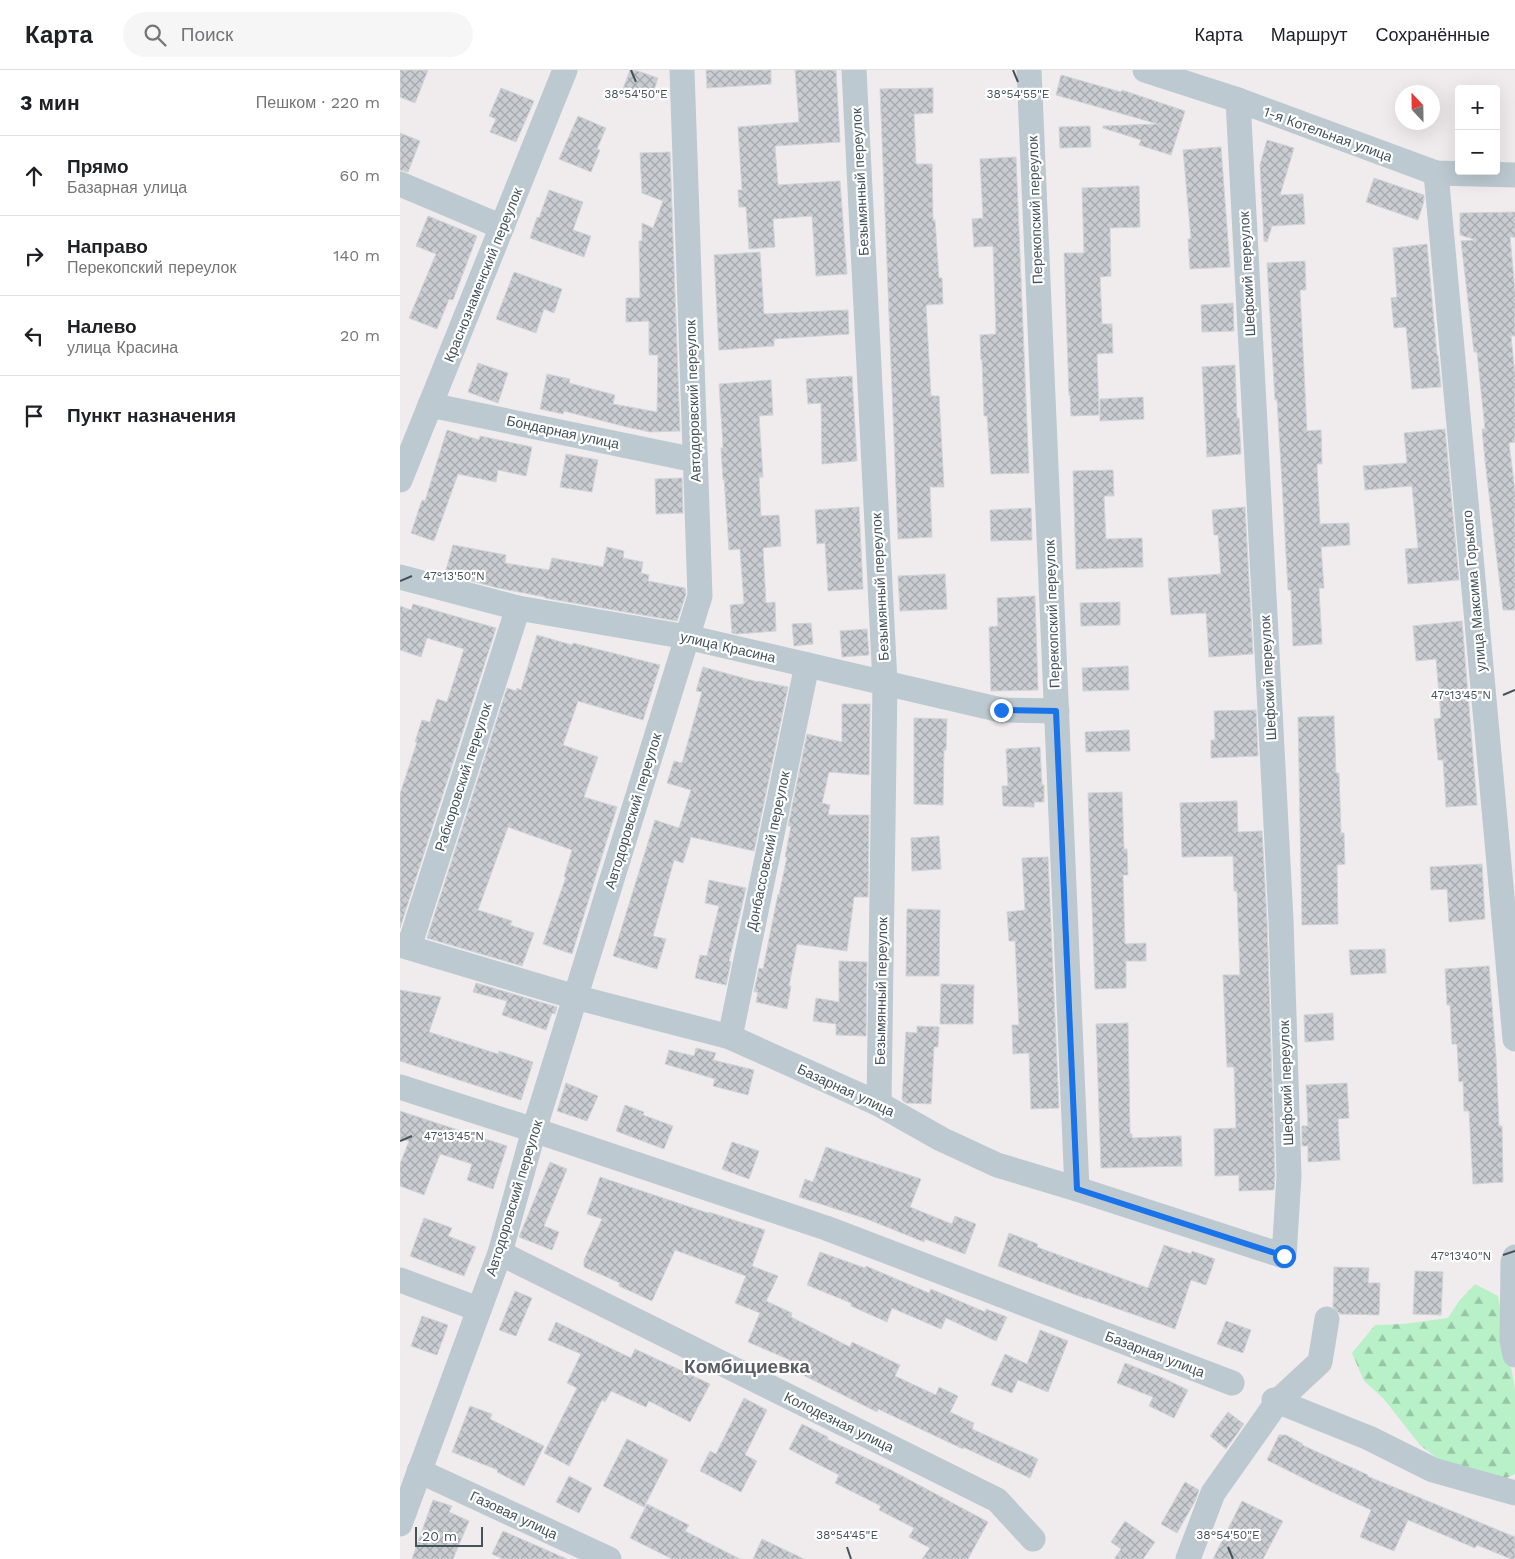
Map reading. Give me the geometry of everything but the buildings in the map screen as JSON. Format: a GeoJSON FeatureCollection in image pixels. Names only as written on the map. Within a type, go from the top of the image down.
{"type":"FeatureCollection","features":[{"type":"Feature","properties":{"kind":"street","name":"Краснознаменский переулок"},"geometry":{"type":"LineString","coordinates":[[400,480],[565,70]]}},
{"type":"Feature","properties":{"kind":"street","name":"Автодоровский переулок"},"geometry":{"type":"LineString","coordinates":[[400,1524],[500,1253],[534,1130],[700,596],[682,70]]}},
{"type":"Feature","properties":{"kind":"street","name":"Безымянный переулок"},"geometry":{"type":"LineString","coordinates":[[854,70],[885,683],[879,1104]]}},
{"type":"Feature","properties":{"kind":"street","name":"Перекопский переулок"},"geometry":{"type":"LineString","coordinates":[[1029,70],[1077,1189]]}},
{"type":"Feature","properties":{"kind":"street","name":"1-я Котельная улица"},"geometry":{"type":"LineString","coordinates":[[1145,70],[1187,76],[1238,100],[1436,173],[1515,175]]}},
{"type":"Feature","properties":{"kind":"street","name":"Шефский переулок"},"geometry":{"type":"LineString","coordinates":[[1238,100],[1281,920],[1289,1176],[1284,1256]]}},
{"type":"Feature","properties":{"kind":"street","name":"улица Максима Горького"},"geometry":{"type":"LineString","coordinates":[[1436,173],[1515,1039]]}},
{"type":"Feature","properties":{"kind":"street"},"geometry":{"type":"LineString","coordinates":[[400,184],[502,227]]}},
{"type":"Feature","properties":{"kind":"street","name":"Бондарная улица"},"geometry":{"type":"LineString","coordinates":[[430,405],[695,460]]}},
{"type":"Feature","properties":{"kind":"street","name":"улица Красина"},"geometry":{"type":"LineString","coordinates":[[400,577],[518,608],[687,637],[1001,710],[1056,711]]}},
{"type":"Feature","properties":{"kind":"street","name":"Рабкоровский переулок"},"geometry":{"type":"LineString","coordinates":[[405,946],[518,608]]}},
{"type":"Feature","properties":{"kind":"street","name":"Донбассовский переулок"},"geometry":{"type":"LineString","coordinates":[[730,1037],[807,665]]}},
{"type":"Feature","properties":{"kind":"street","name":"Базарная улица"},"geometry":{"type":"LineString","coordinates":[[405,946],[575,997],[730,1037],[879,1104],[941,1139],[997,1166],[1077,1189],[1284,1256]]}},
{"type":"Feature","properties":{"kind":"street","name":"Базарная улица"},"geometry":{"type":"LineString","coordinates":[[400,1087],[826,1228],[1232,1383]]}},
{"type":"Feature","properties":{"kind":"street","name":"Колодезная улица"},"geometry":{"type":"LineString","coordinates":[[500,1253],[997,1500],[1033,1539]]}},
{"type":"Feature","properties":{"kind":"street"},"geometry":{"type":"LineString","coordinates":[[1515,1257],[1513,1262],[1512,1341],[1515,1354]]}},
{"type":"Feature","properties":{"kind":"street"},"geometry":{"type":"LineString","coordinates":[[400,1280],[478,1309]]}},
{"type":"Feature","properties":{"kind":"street"},"geometry":{"type":"LineString","coordinates":[[1188,1559],[1214,1493],[1276,1400],[1320,1362],[1326,1319]]}},
{"type":"Feature","properties":{"kind":"street"},"geometry":{"type":"LineString","coordinates":[[1276,1400],[1369,1438],[1433,1470],[1515,1493]]}},
{"type":"Feature","properties":{"kind":"street","name":"Газовая улица"},"geometry":{"type":"LineString","coordinates":[[419,1471],[608,1559]]}},
{"type":"Feature","properties":{"kind":"green space"},"geometry":{"type":"Polygon","coordinates":[[[1475,1284],[1498,1296],[1515,1389],[1515,1474],[1502,1480],[1442,1462],[1420,1445],[1383,1398],[1364,1381],[1352,1353],[1375,1325],[1403,1324],[1448,1318],[1459,1301],[1475,1284]]]}},
{"type":"Feature","properties":{"kind":"district","name":"Комбициевка"},"geometry":{"type":"Point","coordinates":[747,1366]}},
{"type":"Feature","properties":{"kind":"route"},"geometry":{"type":"LineString","coordinates":[[1001,710],[1056,711],[1077,1189],[1284,1256]]}}]}
